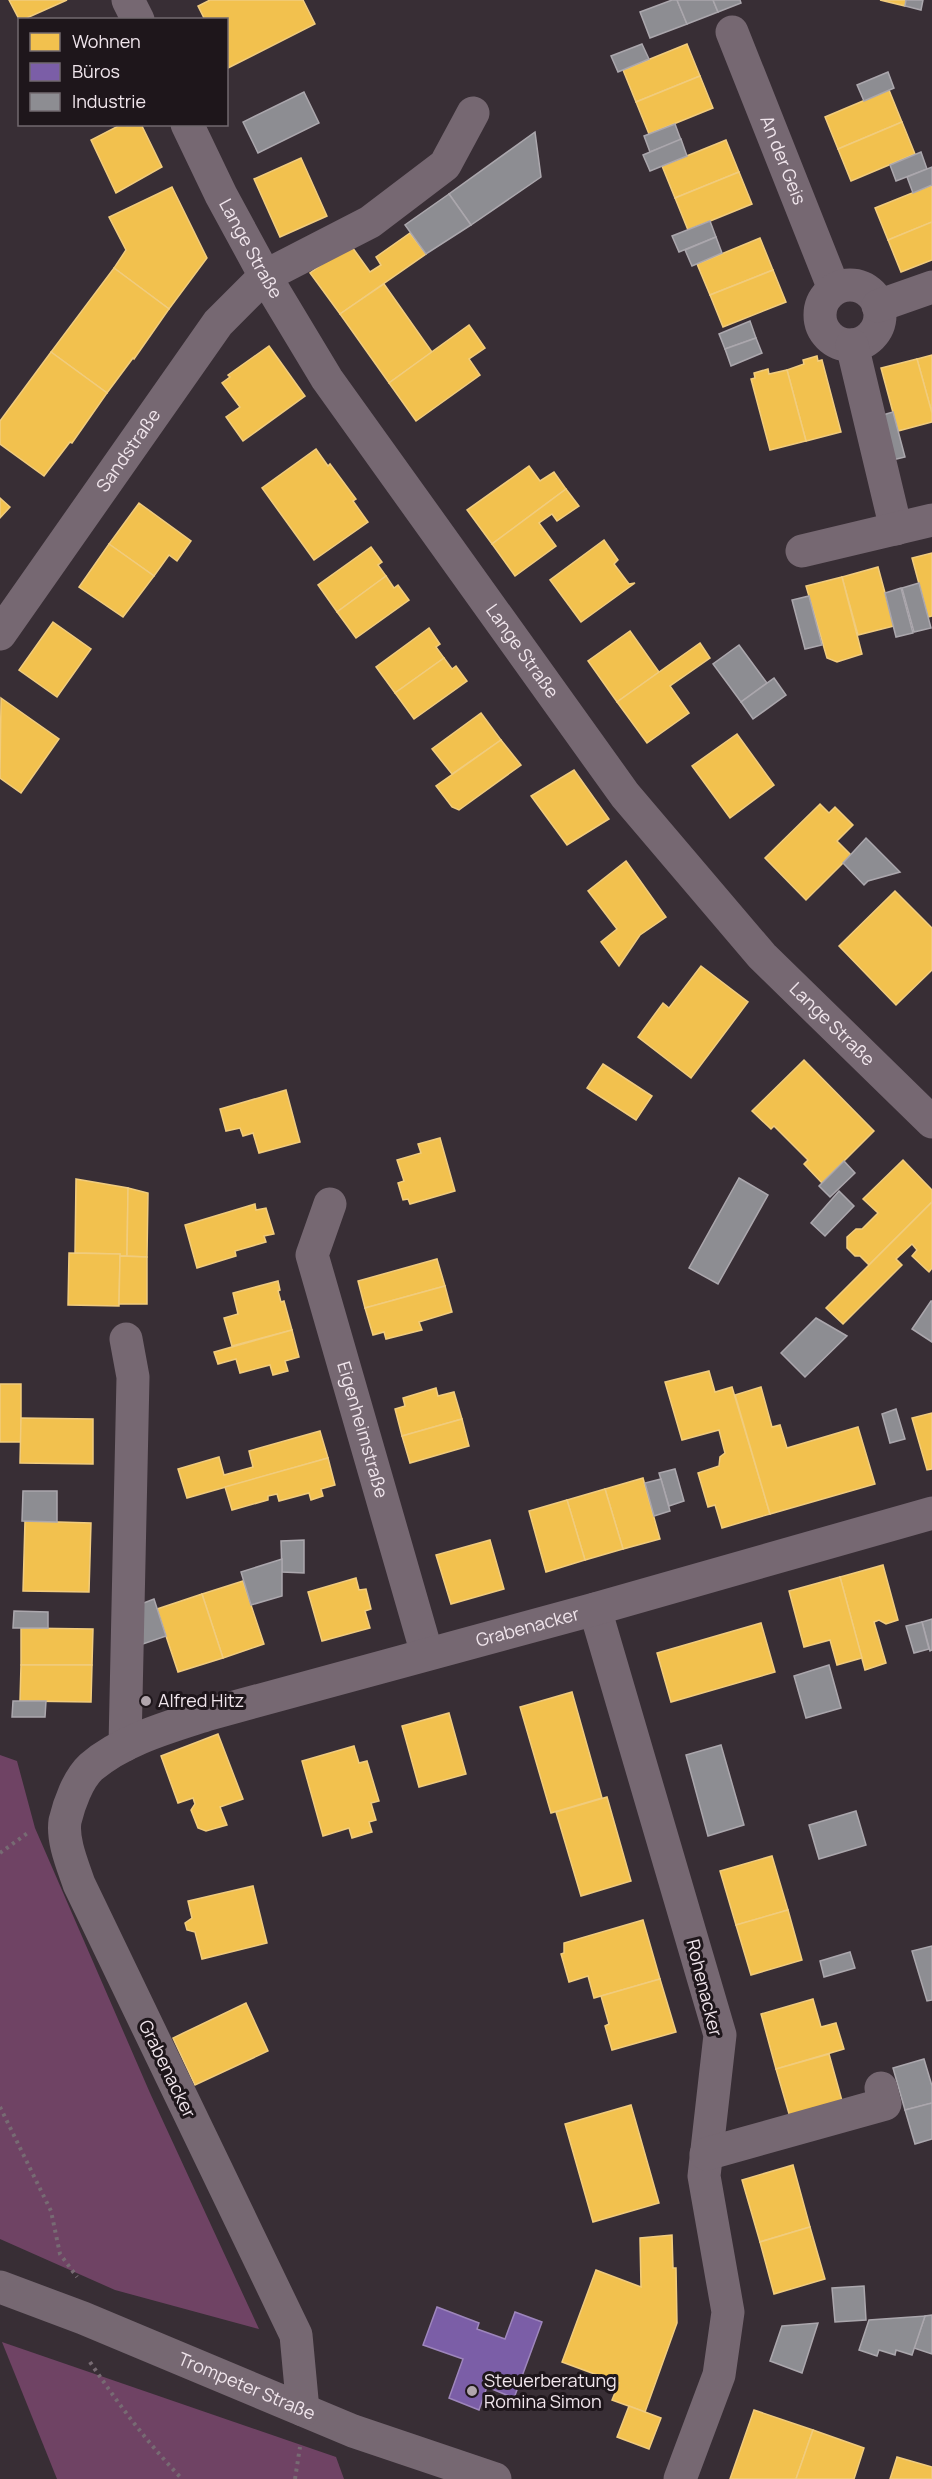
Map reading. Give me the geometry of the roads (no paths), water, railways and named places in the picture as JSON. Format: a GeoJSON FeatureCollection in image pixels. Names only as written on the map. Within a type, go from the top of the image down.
{"type":"FeatureCollection","features":[{"type":"Feature","properties":{"kind":"street","name":"An der Geis"},"geometry":{"type":"LineString","coordinates":[[732,32],[834,289]]}},
{"type":"Feature","properties":{"kind":"street","name":"Sandstraße"},"geometry":{"type":"LineString","coordinates":[[0,634],[218,323],[265,276],[370,222],[445,165],[473,113]]}},
{"type":"Feature","properties":{"kind":"street","name":"Lange Straße"},"geometry":{"type":"LineString","coordinates":[[189,126],[221,195],[265,276],[327,379],[625,795],[762,956],[932,1122]]}},
{"type":"Feature","properties":{"kind":"street"},"geometry":{"type":"LineString","coordinates":[[852,285],[863,288],[873,295],[879,306],[880,316],[877,328],[870,338],[852,345],[836,343],[827,335],[821,325],[819,313],[822,302],[834,289],[852,285]]}},
{"type":"Feature","properties":{"kind":"street"},"geometry":{"type":"LineString","coordinates":[[879,306],[932,287]]}},
{"type":"Feature","properties":{"kind":"street"},"geometry":{"type":"LineString","coordinates":[[852,345],[896,529]]}},
{"type":"Feature","properties":{"kind":"street"},"geometry":{"type":"LineString","coordinates":[[802,551],[932,520]]}},
{"type":"Feature","properties":{"kind":"street","name":"Eigenheimstraße"},"geometry":{"type":"LineString","coordinates":[[330,1204],[312,1255],[427,1654]]}},
{"type":"Feature","properties":{"kind":"street"},"geometry":{"type":"LineString","coordinates":[[125,1745],[134,1377],[126,1339]]}},
{"type":"Feature","properties":{"kind":"street","name":"Grabenacker"},"geometry":{"type":"LineString","coordinates":[[303,2410],[296,2335],[84,1895],[71,1861],[65,1822],[80,1782],[91,1768],[125,1745],[167,1727],[595,1609],[932,1512]]}},
{"type":"Feature","properties":{"kind":"street","name":"Rohenacker"},"geometry":{"type":"LineString","coordinates":[[595,1609],[720,2035],[704,2176],[728,2312],[719,2375],[680,2479]]}},
{"type":"Feature","properties":{"kind":"street"},"geometry":{"type":"LineString","coordinates":[[706,2154],[885,2104],[881,2088]]}},
{"type":"Feature","properties":{"kind":"street","name":"Trompeter Straße"},"geometry":{"type":"LineString","coordinates":[[0,2287],[83,2318],[353,2431],[495,2479]]}},
{"type":"Feature","properties":{"kind":"place","name":"Alfred Hitz"},"geometry":{"type":"Point","coordinates":[146,1701]}},
{"type":"Feature","properties":{"kind":"place","name":"Steuerberatung Romina Simon"},"geometry":{"type":"Point","coordinates":[472,2391]}}]}
